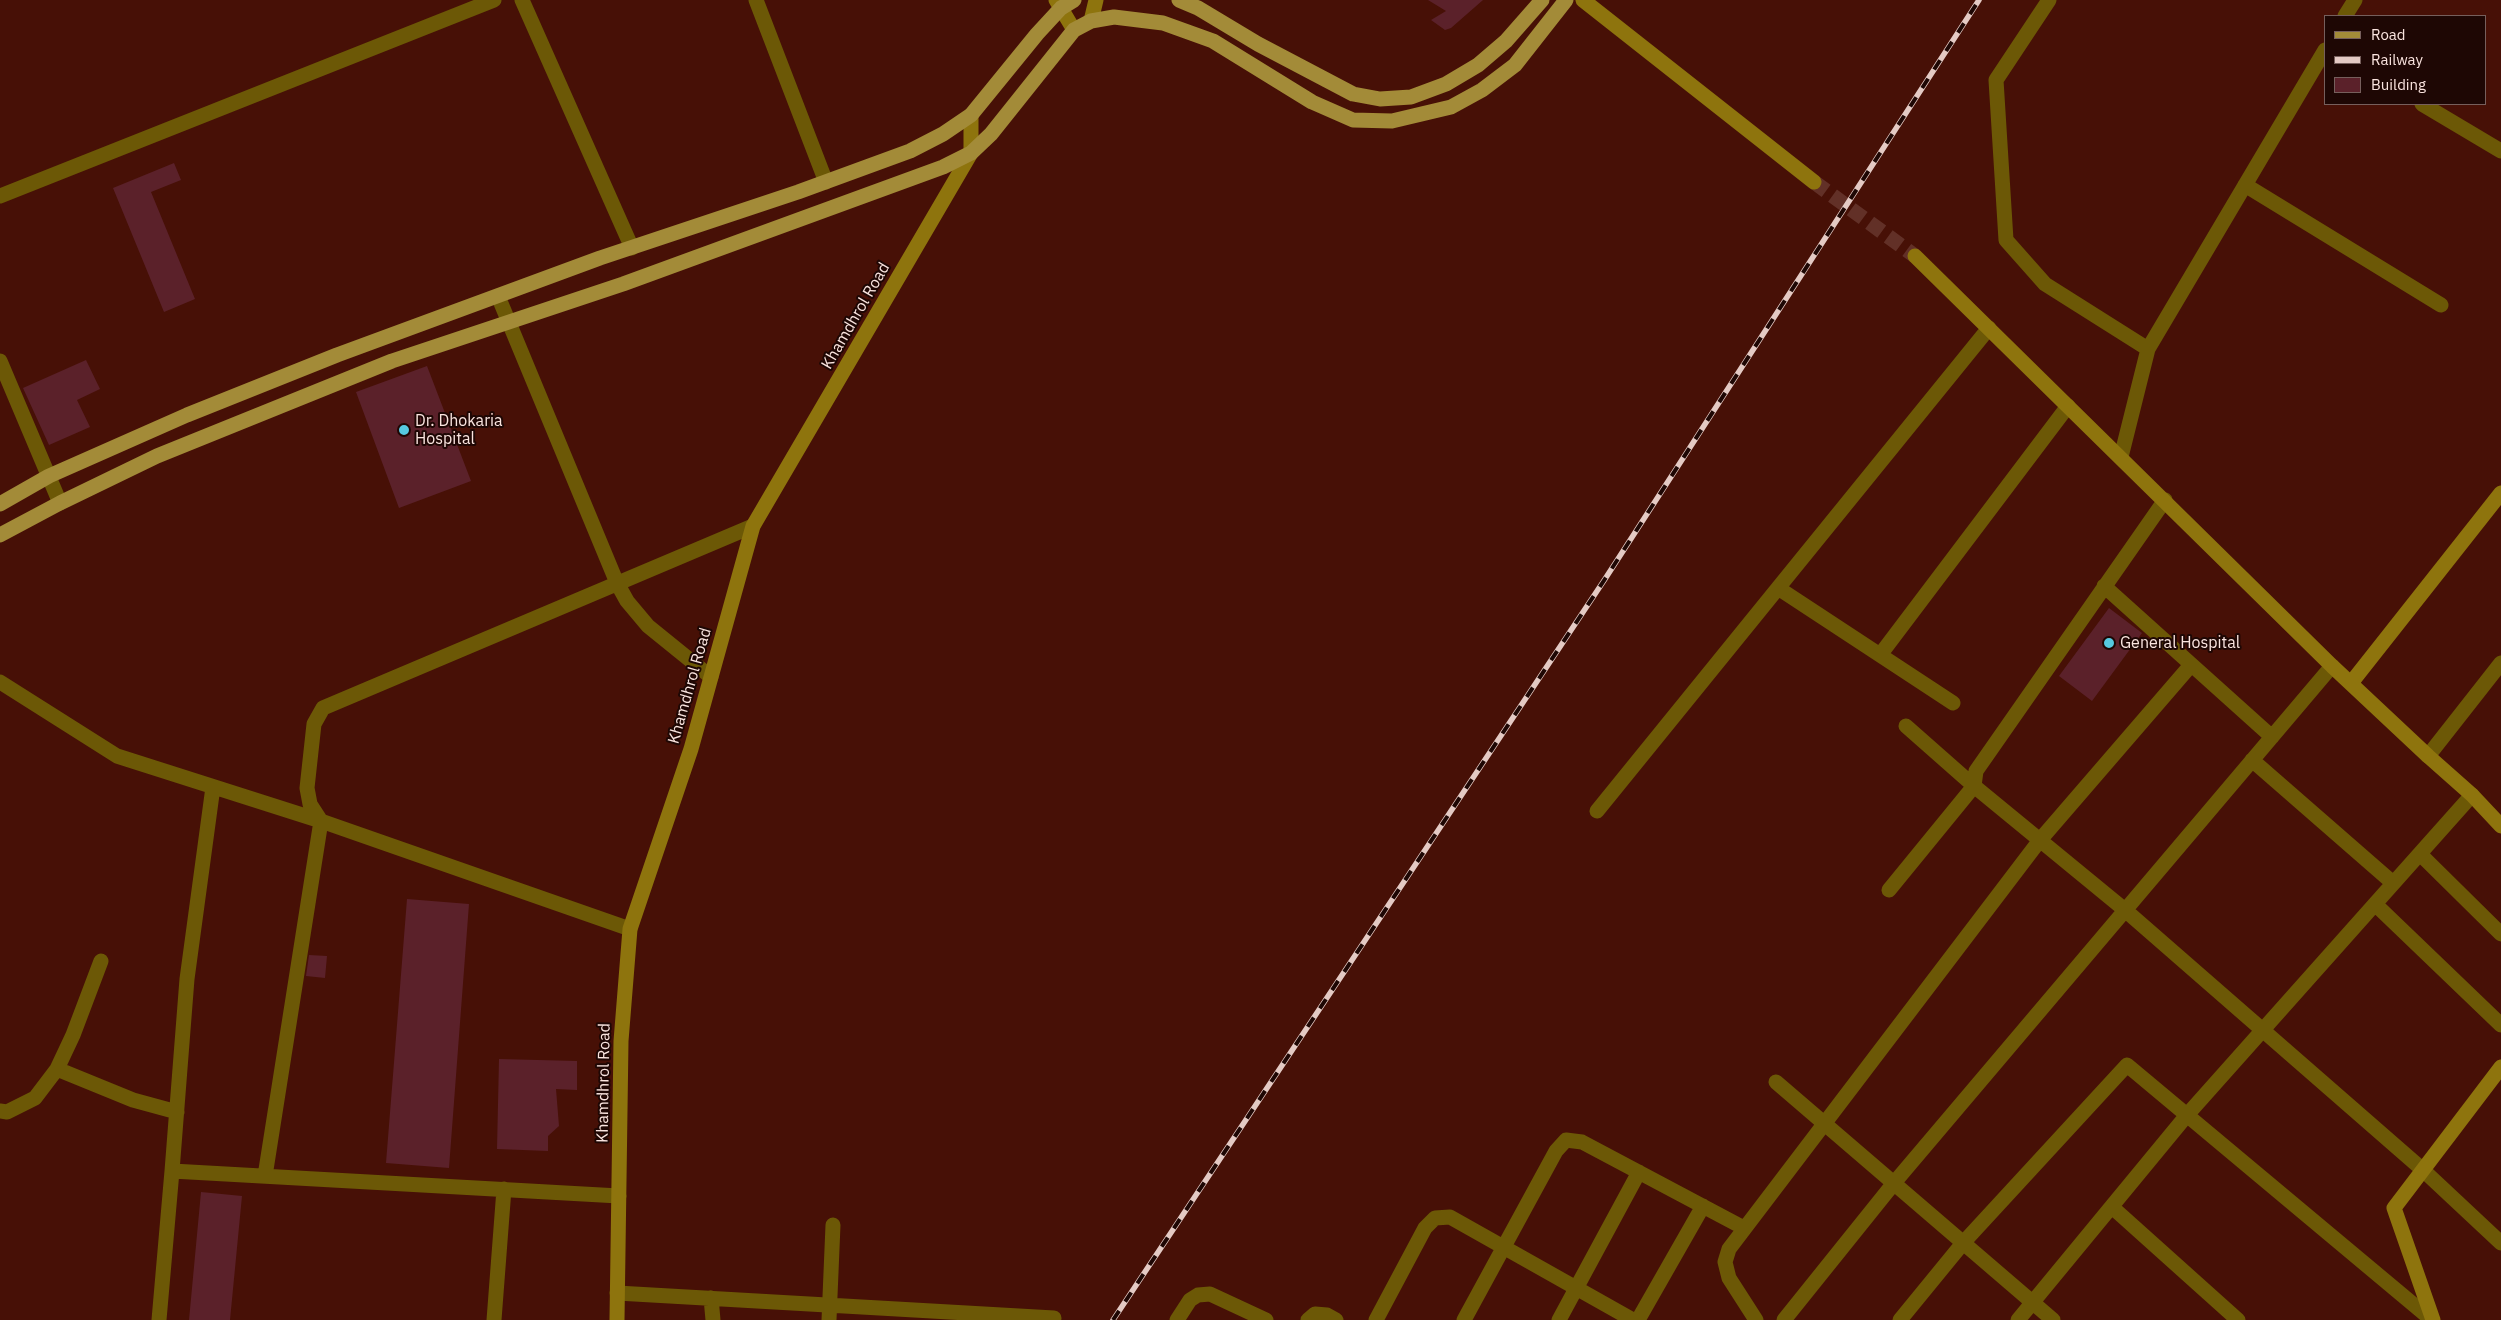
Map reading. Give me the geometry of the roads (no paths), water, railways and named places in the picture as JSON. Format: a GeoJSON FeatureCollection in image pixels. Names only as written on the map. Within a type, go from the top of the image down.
{"type":"FeatureCollection","features":[{"type":"Feature","properties":{"kind":"main road"},"geometry":{"type":"LineString","coordinates":[[0,504],[49,476],[187,415],[337,355],[632,248],[826,182],[910,151],[943,134],[971,115],[1059,4],[1074,0]]}},
{"type":"Feature","properties":{"kind":"main road"},"geometry":{"type":"LineString","coordinates":[[1179,0],[1198,8],[1258,44],[1353,94],[1380,99],[1411,97],[1446,84],[1478,65],[1506,41],[1542,0]]}},
{"type":"Feature","properties":{"kind":"main road"},"geometry":{"type":"LineString","coordinates":[[0,535],[60,503],[158,456],[392,361],[623,284],[943,167],[971,153],[991,134],[1074,30],[1091,21],[1114,17],[1163,23],[1213,41],[1312,102],[1353,120],[1392,121],[1451,107],[1482,90],[1515,64],[1566,0]]}},
{"type":"Feature","properties":{"kind":"street"},"geometry":{"type":"LineString","coordinates":[[0,196],[494,0]]}},
{"type":"Feature","properties":{"kind":"street"},"geometry":{"type":"LineString","coordinates":[[522,0],[632,248]]}},
{"type":"Feature","properties":{"kind":"street"},"geometry":{"type":"LineString","coordinates":[[756,0],[826,182]]}},
{"type":"Feature","properties":{"kind":"street"},"geometry":{"type":"LineString","coordinates":[[1091,21],[1096,0]]}},
{"type":"Feature","properties":{"kind":"street"},"geometry":{"type":"LineString","coordinates":[[1583,0],[1814,182]]}},
{"type":"Feature","properties":{"kind":"street"},"geometry":{"type":"LineString","coordinates":[[2049,0],[1996,80],[2006,240],[2046,284],[2148,349]]}},
{"type":"Feature","properties":{"kind":"street"},"geometry":{"type":"LineString","coordinates":[[2346,15],[2354,0]]}},
{"type":"Feature","properties":{"kind":"street"},"geometry":{"type":"LineString","coordinates":[[1059,4],[1074,30]]}},
{"type":"Feature","properties":{"kind":"street"},"geometry":{"type":"LineString","coordinates":[[2121,457],[2148,349],[2324,52]]}},
{"type":"Feature","properties":{"kind":"street"},"geometry":{"type":"LineString","coordinates":[[2424,105],[2501,151]]}},
{"type":"Feature","properties":{"kind":"street"},"geometry":{"type":"LineString","coordinates":[[971,115],[971,153]]}},
{"type":"Feature","properties":{"kind":"street","name":"Khamdhrol Road"},"geometry":{"type":"LineString","coordinates":[[617,1320],[621,1041],[630,929],[691,749],[753,526],[971,153]]}},
{"type":"Feature","properties":{"kind":"street"},"geometry":{"type":"LineString","coordinates":[[2244,186],[2441,305]]}},
{"type":"Feature","properties":{"kind":"street"},"geometry":{"type":"LineString","coordinates":[[1915,256],[2332,666],[2428,756],[2472,794],[2500,824]]}},
{"type":"Feature","properties":{"kind":"street"},"geometry":{"type":"LineString","coordinates":[[498,296],[617,584],[648,626],[711,677]]}},
{"type":"Feature","properties":{"kind":"street"},"geometry":{"type":"LineString","coordinates":[[1598,811],[1989,328]]}},
{"type":"Feature","properties":{"kind":"street"},"geometry":{"type":"LineString","coordinates":[[0,361],[60,503]]}},
{"type":"Feature","properties":{"kind":"street"},"geometry":{"type":"LineString","coordinates":[[1880,655],[2068,406]]}},
{"type":"Feature","properties":{"kind":"street"},"geometry":{"type":"LineString","coordinates":[[2351,683],[2501,493]]}},
{"type":"Feature","properties":{"kind":"street"},"geometry":{"type":"LineString","coordinates":[[1890,890],[1974,786],[1976,771],[2164,500]]}},
{"type":"Feature","properties":{"kind":"street"},"geometry":{"type":"LineString","coordinates":[[265,1176],[321,821],[310,804],[307,788],[314,724],[323,708],[753,526]]}},
{"type":"Feature","properties":{"kind":"street"},"geometry":{"type":"LineString","coordinates":[[2104,586],[2272,737]]}},
{"type":"Feature","properties":{"kind":"street"},"geometry":{"type":"LineString","coordinates":[[1778,588],[1953,703]]}},
{"type":"Feature","properties":{"kind":"street"},"geometry":{"type":"LineString","coordinates":[[2428,756],[2501,663]]}},
{"type":"Feature","properties":{"kind":"street"},"geometry":{"type":"LineString","coordinates":[[1756,1320],[1729,1278],[1725,1262],[1728,1249],[2040,840],[2191,665]]}},
{"type":"Feature","properties":{"kind":"street"},"geometry":{"type":"LineString","coordinates":[[1784,1320],[1894,1183],[2332,666]]}},
{"type":"Feature","properties":{"kind":"street"},"geometry":{"type":"LineString","coordinates":[[0,682],[117,756],[321,821],[630,929]]}},
{"type":"Feature","properties":{"kind":"street"},"geometry":{"type":"LineString","coordinates":[[1906,726],[1974,786],[2126,910],[2423,1170],[2501,1243]]}},
{"type":"Feature","properties":{"kind":"street"},"geometry":{"type":"LineString","coordinates":[[2252,760],[2393,884]]}},
{"type":"Feature","properties":{"kind":"street"},"geometry":{"type":"LineString","coordinates":[[159,1320],[187,979],[212,787]]}},
{"type":"Feature","properties":{"kind":"street"},"geometry":{"type":"LineString","coordinates":[[2018,1320],[2187,1115],[2472,794]]}},
{"type":"Feature","properties":{"kind":"street"},"geometry":{"type":"LineString","coordinates":[[2420,854],[2501,934]]}},
{"type":"Feature","properties":{"kind":"street"},"geometry":{"type":"LineString","coordinates":[[2375,904],[2501,1025]]}},
{"type":"Feature","properties":{"kind":"street"},"geometry":{"type":"LineString","coordinates":[[0,1111],[7,1112],[35,1098],[57,1069],[73,1035],[101,961]]}},
{"type":"Feature","properties":{"kind":"street"},"geometry":{"type":"LineString","coordinates":[[1900,1320],[1963,1243],[2127,1065],[2433,1320]]}},
{"type":"Feature","properties":{"kind":"street"},"geometry":{"type":"LineString","coordinates":[[57,1069],[133,1100],[177,1112]]}},
{"type":"Feature","properties":{"kind":"street"},"geometry":{"type":"LineString","coordinates":[[2433,1320],[2394,1208],[2498,1077]]}},
{"type":"Feature","properties":{"kind":"street"},"geometry":{"type":"LineString","coordinates":[[1776,1082],[2053,1320]]}},
{"type":"Feature","properties":{"kind":"street"},"geometry":{"type":"LineString","coordinates":[[1464,1320],[1556,1151],[1566,1140],[1582,1142],[1744,1228]]}},
{"type":"Feature","properties":{"kind":"street"},"geometry":{"type":"LineString","coordinates":[[172,1171],[619,1196]]}},
{"type":"Feature","properties":{"kind":"street"},"geometry":{"type":"LineString","coordinates":[[1558,1320],[1639,1172]]}},
{"type":"Feature","properties":{"kind":"street"},"geometry":{"type":"LineString","coordinates":[[494,1320],[504,1189]]}},
{"type":"Feature","properties":{"kind":"street"},"geometry":{"type":"LineString","coordinates":[[1638,1320],[1703,1206]]}},
{"type":"Feature","properties":{"kind":"street"},"geometry":{"type":"LineString","coordinates":[[2112,1207],[2238,1320]]}},
{"type":"Feature","properties":{"kind":"street"},"geometry":{"type":"LineString","coordinates":[[1376,1320],[1425,1228],[1435,1218],[1450,1217],[1633,1320]]}},
{"type":"Feature","properties":{"kind":"street"},"geometry":{"type":"LineString","coordinates":[[829,1312],[833,1225]]}},
{"type":"Feature","properties":{"kind":"street"},"geometry":{"type":"LineString","coordinates":[[617,1293],[711,1298],[829,1312],[1054,1318]]}},
{"type":"Feature","properties":{"kind":"street"},"geometry":{"type":"LineString","coordinates":[[1177,1320],[1190,1300],[1198,1295],[1210,1294],[1266,1320]]}},
{"type":"Feature","properties":{"kind":"street"},"geometry":{"type":"LineString","coordinates":[[711,1298],[713,1320]]}},
{"type":"Feature","properties":{"kind":"street"},"geometry":{"type":"LineString","coordinates":[[1308,1320],[1314,1314],[1327,1315],[1336,1320]]}},
{"type":"Feature","properties":{"kind":"tunnel"},"geometry":{"type":"LineString","coordinates":[[1814,182],[1915,256]]}},
{"type":"Feature","properties":{"kind":"railway"},"geometry":{"type":"LineString","coordinates":[[1113,1320],[1605,579],[1979,0]]}},
{"type":"Feature","properties":{"kind":"place","name":"Dr. Dhokaria Hospital"},"geometry":{"type":"Point","coordinates":[404,430]}},
{"type":"Feature","properties":{"kind":"place","name":"General Hospital"},"geometry":{"type":"Point","coordinates":[2109,643]}}]}
